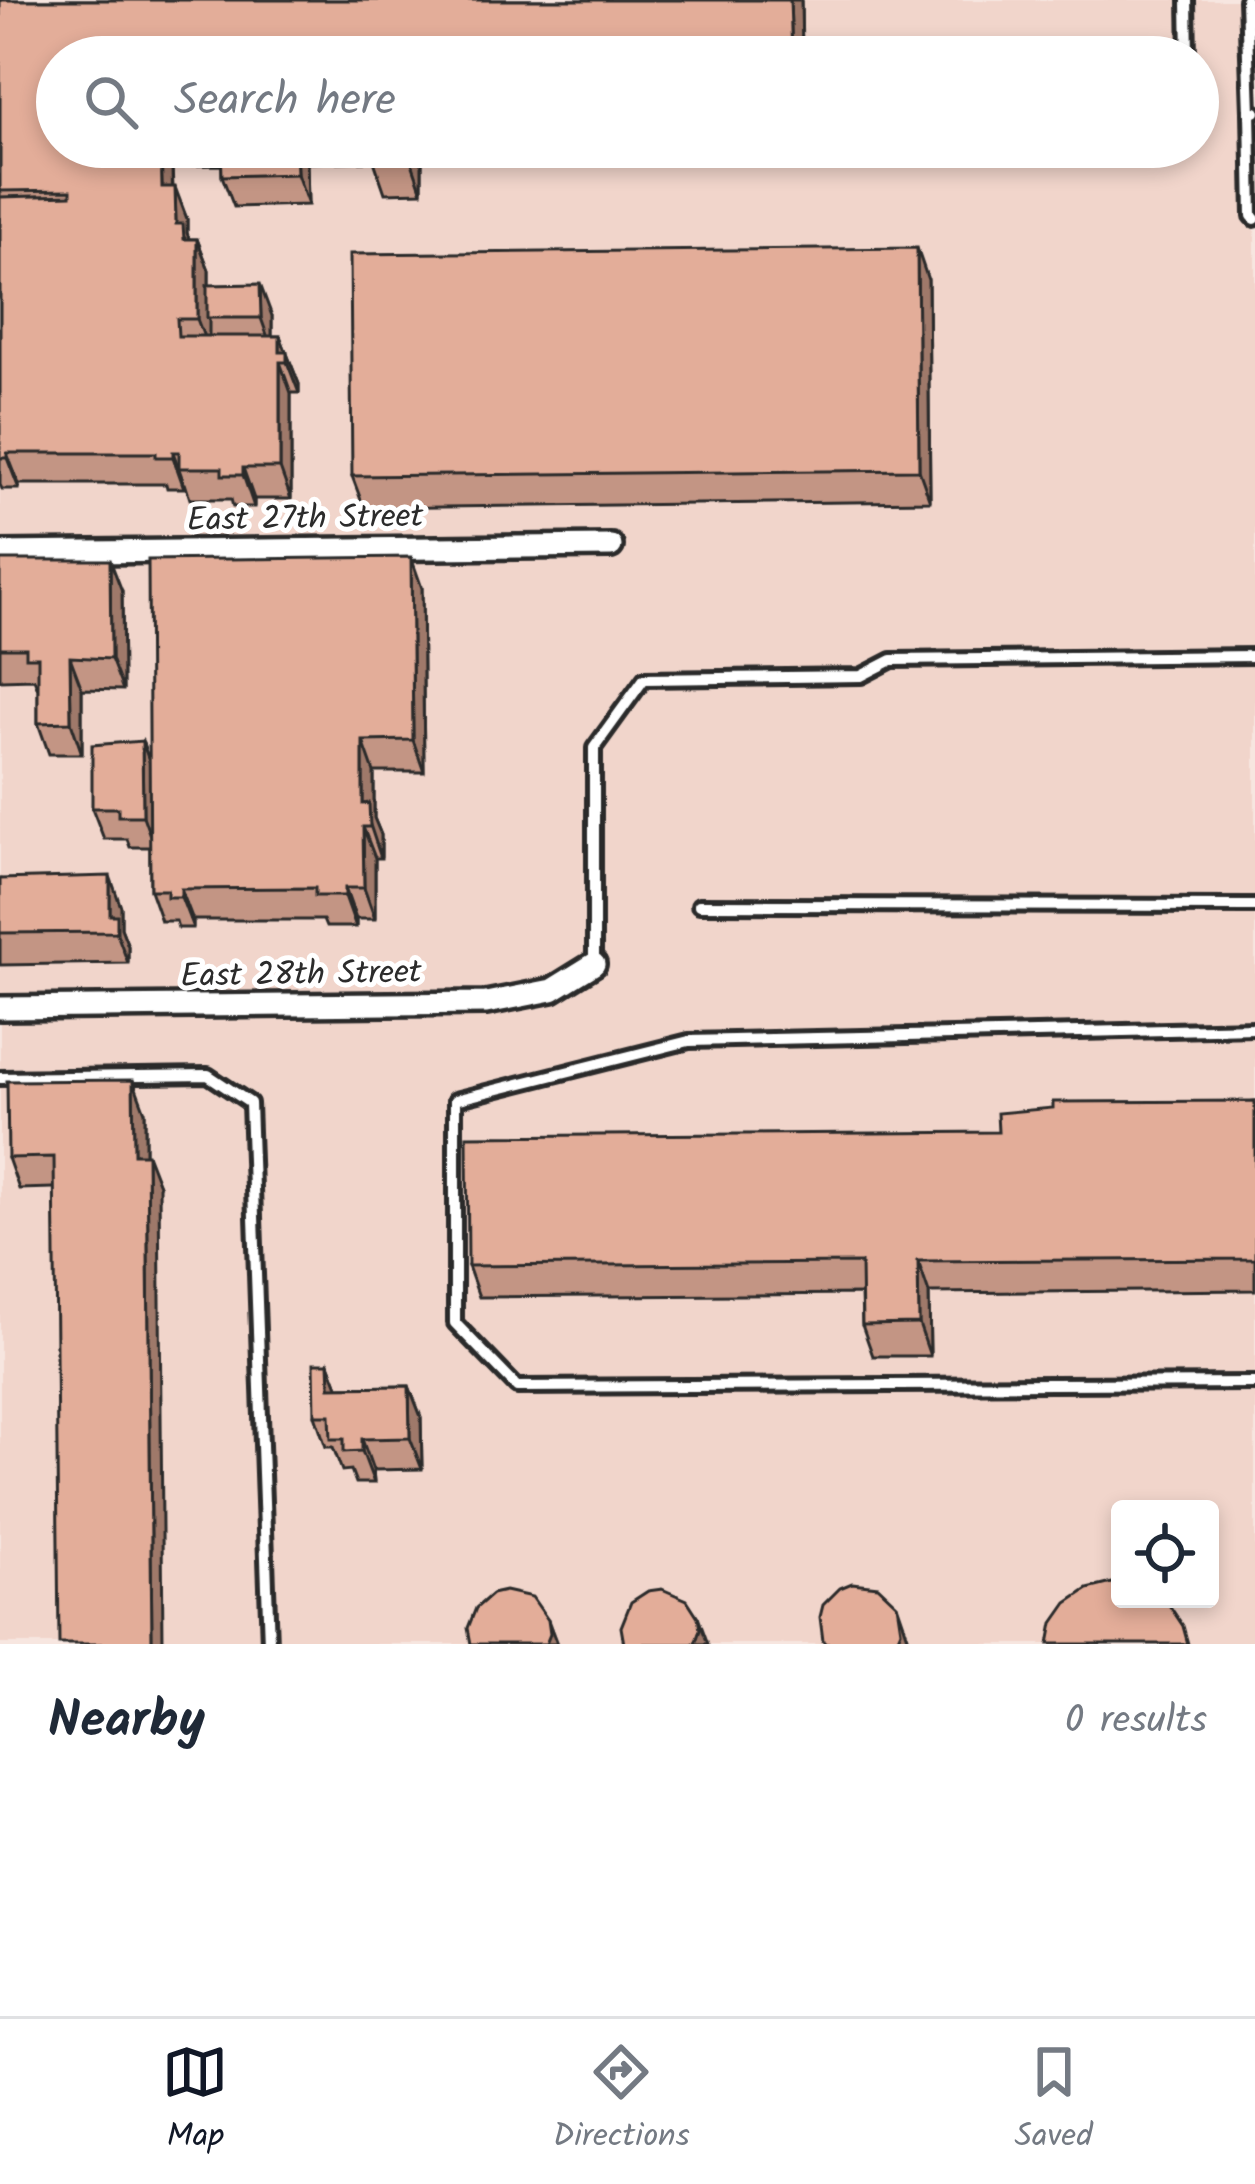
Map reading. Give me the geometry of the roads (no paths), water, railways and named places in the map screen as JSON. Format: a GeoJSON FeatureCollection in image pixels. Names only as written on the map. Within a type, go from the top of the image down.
{"type":"FeatureCollection","features":[{"type":"Feature","properties":{"kind":"street","name":"East 27th Street"},"geometry":{"type":"LineString","coordinates":[[0,553],[611,546]]}},
{"type":"Feature","properties":{"kind":"street","name":"East 28th Street"},"geometry":{"type":"LineString","coordinates":[[0,1008],[486,1003],[552,990],[594,964]]}},
{"type":"Feature","properties":{"kind":"lane"},"geometry":{"type":"LineString","coordinates":[[1187,0],[1188,36]]}},
{"type":"Feature","properties":{"kind":"lane"},"geometry":{"type":"LineString","coordinates":[[1246,0],[1255,219]]}},
{"type":"Feature","properties":{"kind":"lane"},"geometry":{"type":"LineString","coordinates":[[594,964],[594,748],[644,680],[861,676],[892,660],[1255,656]]}},
{"type":"Feature","properties":{"kind":"lane"},"geometry":{"type":"LineString","coordinates":[[700,905],[1255,906]]}},
{"type":"Feature","properties":{"kind":"lane"},"geometry":{"type":"LineString","coordinates":[[1255,1028],[689,1041],[455,1100],[455,1323],[517,1387],[1255,1383]]}},
{"type":"Feature","properties":{"kind":"lane"},"geometry":{"type":"LineString","coordinates":[[0,1078],[208,1075],[250,1103],[269,1644]]}}]}
